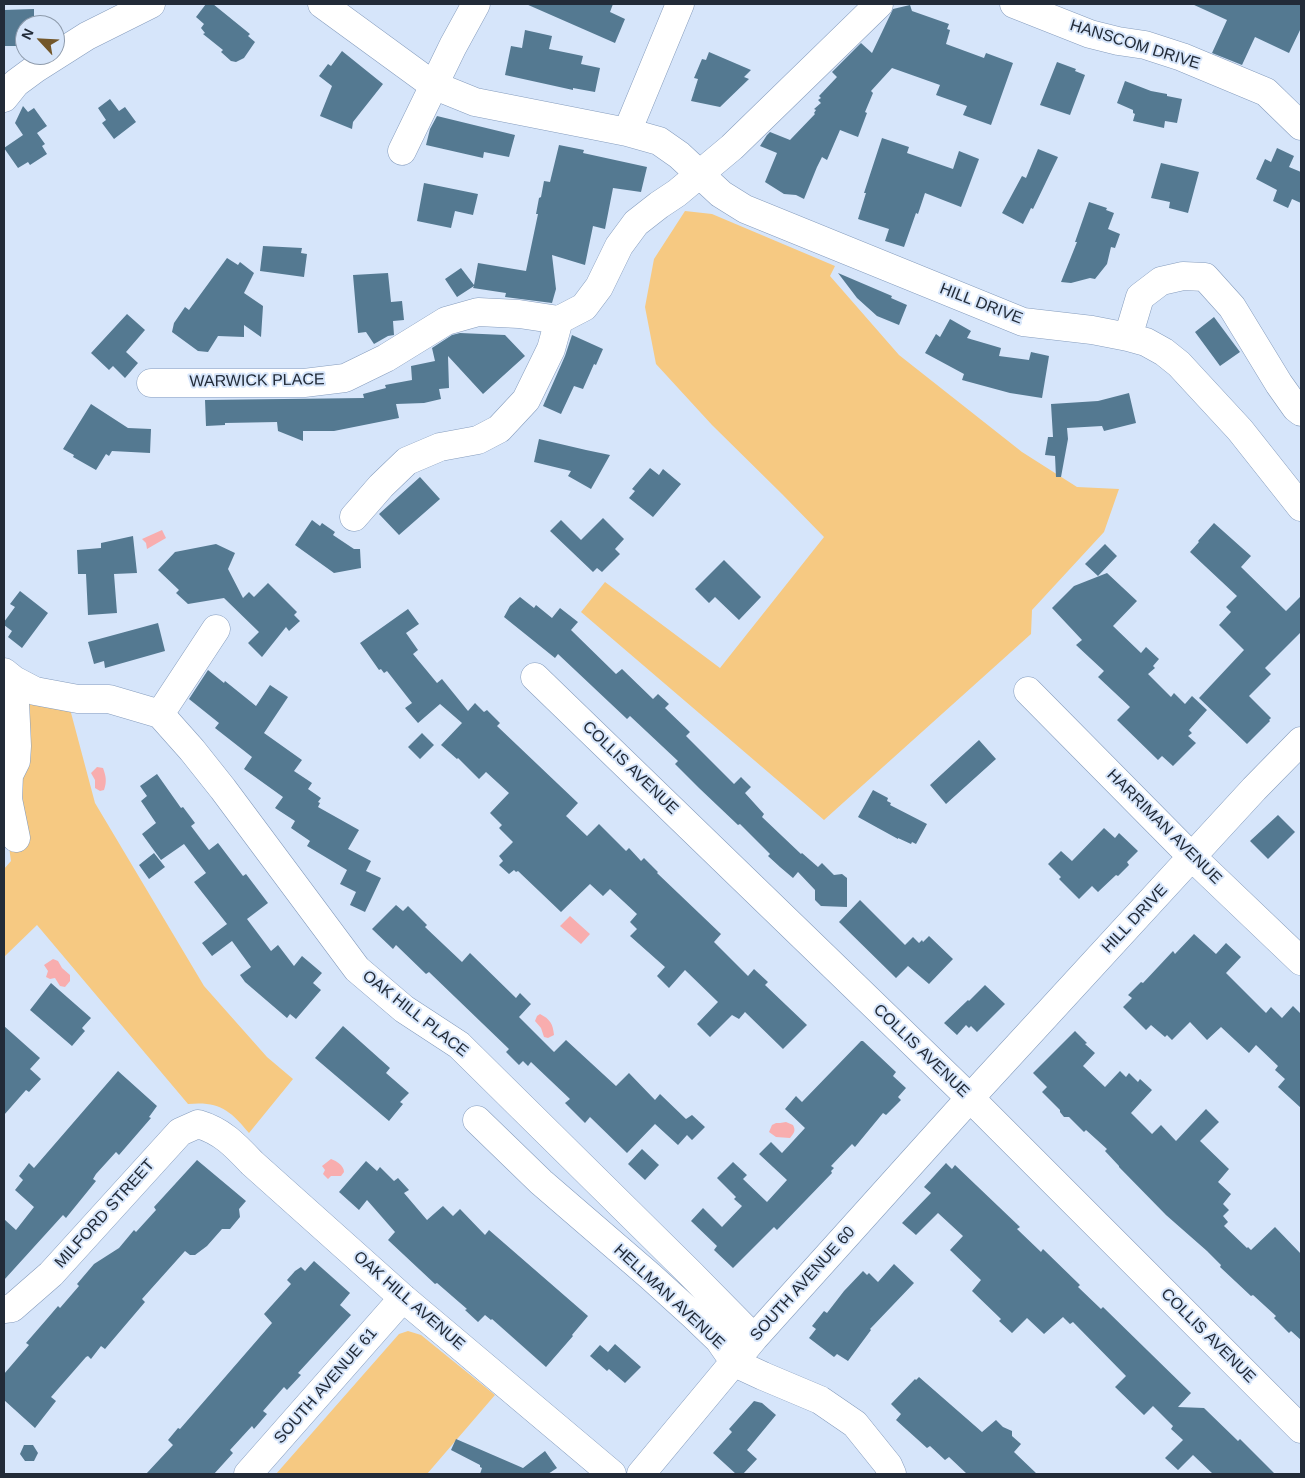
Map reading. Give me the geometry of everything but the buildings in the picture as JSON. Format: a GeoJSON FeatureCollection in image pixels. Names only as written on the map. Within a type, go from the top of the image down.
{"type":"FeatureCollection","features":[{"type":"Feature","properties":{"kind":"street"},"geometry":{"type":"LineString","coordinates":[[4,98],[16,83],[87,36],[151,4]]}},
{"type":"Feature","properties":{"kind":"street","name":"HILL DRIVE"},"geometry":{"type":"LineString","coordinates":[[322,4],[433,85],[475,102],[627,132],[658,141],[679,155],[721,194],[745,209],[1023,322],[1092,330],[1146,342],[1164,352],[1179,364],[1240,430],[1301,507]]}},
{"type":"Feature","properties":{"kind":"street"},"geometry":{"type":"LineString","coordinates":[[402,151],[433,85],[476,4]]}},
{"type":"Feature","properties":{"kind":"street"},"geometry":{"type":"LineString","coordinates":[[627,132],[680,4]]}},
{"type":"Feature","properties":{"kind":"street"},"geometry":{"type":"LineString","coordinates":[[354,517],[381,486],[408,461],[440,447],[478,440],[499,429],[526,400],[551,349],[558,320],[584,307],[599,287],[619,246],[636,223],[677,193],[732,147],[879,4]]}},
{"type":"Feature","properties":{"kind":"street","name":"HANSCOM DRIVE"},"geometry":{"type":"LineString","coordinates":[[1014,4],[1090,34],[1146,46],[1182,57],[1266,92],[1301,126]]}},
{"type":"Feature","properties":{"kind":"street"},"geometry":{"type":"LineString","coordinates":[[1128,337],[1140,297],[1161,281],[1183,276],[1204,277],[1232,307],[1279,384],[1301,412]]}},
{"type":"Feature","properties":{"kind":"street","name":"WARWICK PLACE"},"geometry":{"type":"LineString","coordinates":[[151,383],[304,383],[345,378],[386,358],[446,321],[478,312],[519,314],[558,320]]}},
{"type":"Feature","properties":{"kind":"street"},"geometry":{"type":"LineString","coordinates":[[9,676],[35,690],[78,699],[109,699],[160,714],[216,629]]}},
{"type":"Feature","properties":{"kind":"street"},"geometry":{"type":"LineString","coordinates":[[9,676],[17,746],[16,760],[9,775],[8,799],[16,838]]}},
{"type":"Feature","properties":{"kind":"street","name":"COLLIS AVENUE"},"geometry":{"type":"LineString","coordinates":[[535,677],[970,1098],[1301,1429]]}},
{"type":"Feature","properties":{"kind":"street","name":"HARRIMAN AVENUE"},"geometry":{"type":"LineString","coordinates":[[1028,691],[1192,857],[1301,961]]}},
{"type":"Feature","properties":{"kind":"street","name":"OAK HILL PLACE"},"geometry":{"type":"LineString","coordinates":[[160,714],[223,789],[357,969],[404,1009],[459,1045],[754,1338]]}},
{"type":"Feature","properties":{"kind":"street","name":"HILL DRIVE"},"geometry":{"type":"LineString","coordinates":[[970,1098],[1301,741]]}},
{"type":"Feature","properties":{"kind":"street","name":"SOUTH AVENUE 60"},"geometry":{"type":"LineString","coordinates":[[641,1474],[754,1338],[970,1098]]}},
{"type":"Feature","properties":{"kind":"street","name":"HELLMAN AVENUE"},"geometry":{"type":"LineString","coordinates":[[477,1120],[542,1182],[719,1340],[735,1363],[820,1400],[856,1424],[888,1465],[892,1474]]}},
{"type":"Feature","properties":{"kind":"street","name":"MILFORD STREET"},"geometry":{"type":"LineString","coordinates":[[4,1309],[12,1308],[51,1274],[180,1132],[198,1124],[208,1127]]}},
{"type":"Feature","properties":{"kind":"street","name":"OAK HILL AVENUE"},"geometry":{"type":"LineString","coordinates":[[208,1127],[231,1140],[252,1163],[404,1298],[612,1474]]}},
{"type":"Feature","properties":{"kind":"street","name":"SOUTH AVENUE 61"},"geometry":{"type":"LineString","coordinates":[[248,1474],[404,1298]]}},
{"type":"Feature","properties":{"kind":"shaded area"},"geometry":{"type":"Polygon","coordinates":[[[685,211],[712,214],[835,266],[830,276],[899,355],[1022,452],[1077,487],[1119,489],[1104,532],[1032,610],[1031,634],[824,820],[581,612],[605,582],[720,668],[824,537],[712,425],[656,364],[645,307],[654,259],[685,211]]]}},
{"type":"Feature","properties":{"kind":"shaded area"},"geometry":{"type":"Polygon","coordinates":[[[162,530],[166,538],[147,549],[146,543],[142,539],[162,530]]]}},
{"type":"Feature","properties":{"kind":"shaded area"},"geometry":{"type":"Polygon","coordinates":[[[38,700],[70,709],[95,803],[204,986],[267,1057],[293,1079],[249,1133],[236,1118],[223,1109],[208,1104],[188,1104],[37,925],[4,957],[4,869],[11,861],[9,847],[28,845],[20,776],[27,705],[38,700]]]}},
{"type":"Feature","properties":{"kind":"shaded area"},"geometry":{"type":"Polygon","coordinates":[[[97,767],[103,768],[106,784],[104,790],[100,791],[95,788],[95,780],[91,773],[97,767]]]}},
{"type":"Feature","properties":{"kind":"shaded area"},"geometry":{"type":"Polygon","coordinates":[[[570,916],[590,934],[581,944],[560,926],[570,916]]]}},
{"type":"Feature","properties":{"kind":"shaded area"},"geometry":{"type":"Polygon","coordinates":[[[53,959],[58,961],[62,968],[70,975],[70,981],[65,987],[60,986],[55,978],[50,979],[46,977],[48,971],[44,965],[53,959]]]}},
{"type":"Feature","properties":{"kind":"shaded area"},"geometry":{"type":"Polygon","coordinates":[[[540,1014],[549,1020],[553,1028],[554,1035],[548,1038],[544,1037],[541,1028],[535,1021],[540,1014]]]}},
{"type":"Feature","properties":{"kind":"shaded area"},"geometry":{"type":"Polygon","coordinates":[[[786,1122],[793,1125],[794,1129],[790,1138],[776,1137],[769,1132],[772,1125],[786,1122]]]}},
{"type":"Feature","properties":{"kind":"shaded area"},"geometry":{"type":"Polygon","coordinates":[[[331,1159],[340,1164],[344,1172],[341,1176],[331,1176],[328,1179],[323,1174],[325,1170],[322,1166],[331,1159]]]}},
{"type":"Feature","properties":{"kind":"shaded area"},"geometry":{"type":"Polygon","coordinates":[[[408,1331],[421,1335],[495,1395],[427,1474],[276,1474],[399,1334],[408,1331]]]}}]}
